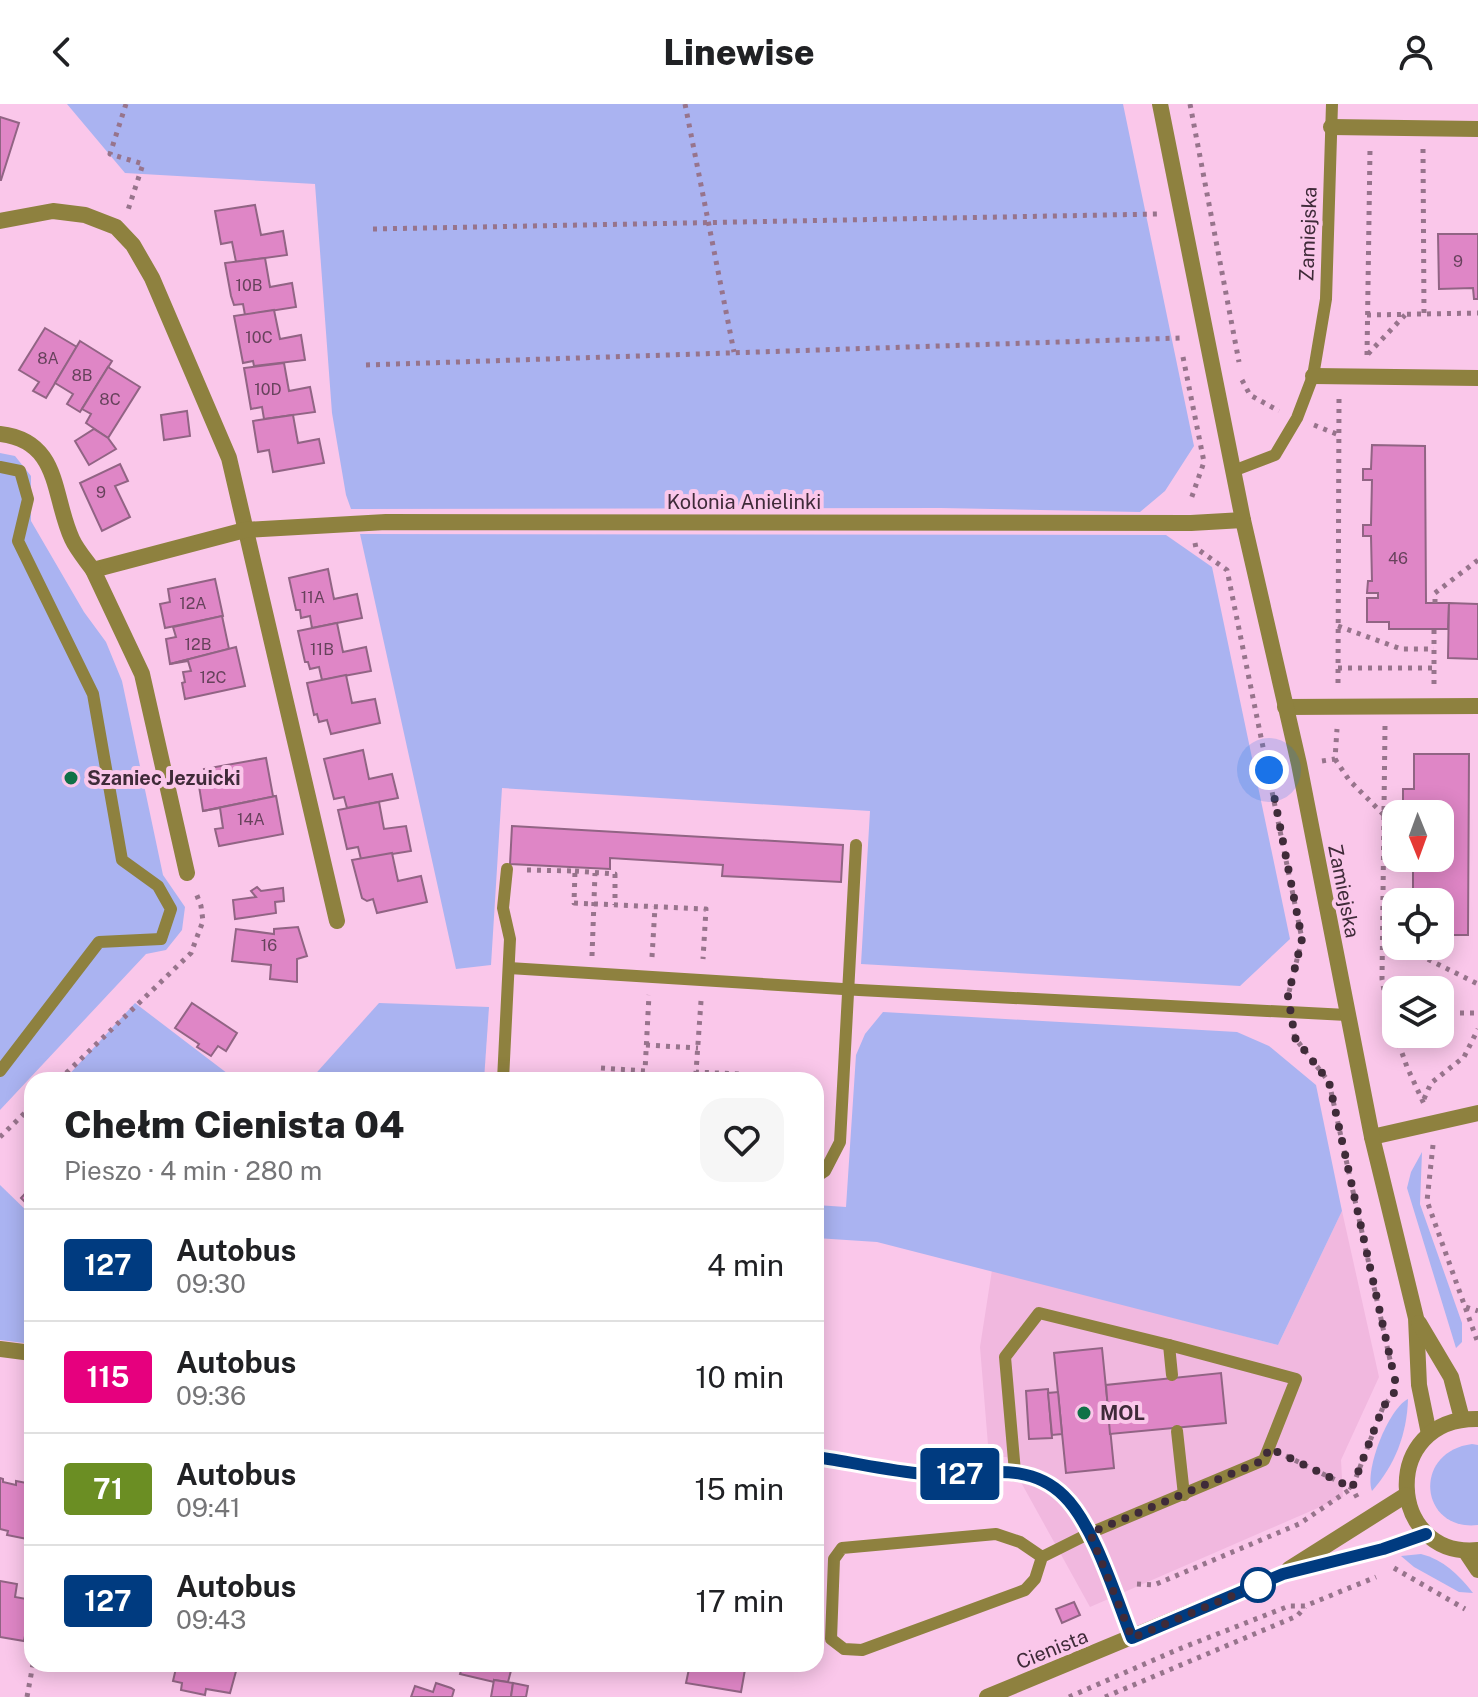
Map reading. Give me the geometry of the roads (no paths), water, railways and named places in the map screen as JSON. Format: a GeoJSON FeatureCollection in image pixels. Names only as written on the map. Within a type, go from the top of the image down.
{"type":"FeatureCollection","features":[{"type":"Feature","properties":{"kind":"street","name":"Zamiejska"},"geometry":{"type":"LineString","coordinates":[[1160,104],[1372,1137],[1416,1318],[1419,1385],[1429,1434]]}},
{"type":"Feature","properties":{"kind":"street"},"geometry":{"type":"LineString","coordinates":[[1331,127],[1478,129]]}},
{"type":"Feature","properties":{"kind":"street"},"geometry":{"type":"LineString","coordinates":[[0,221],[53,211],[85,215],[116,227],[133,245],[152,278],[229,458],[337,921]]}},
{"type":"Feature","properties":{"kind":"street"},"geometry":{"type":"LineString","coordinates":[[1313,376],[1478,378]]}},
{"type":"Feature","properties":{"kind":"street"},"geometry":{"type":"LineString","coordinates":[[0,434],[11,435],[34,446],[51,469],[72,539],[93,570],[142,674],[187,873]]}},
{"type":"Feature","properties":{"kind":"street","name":"Kolonia Anielinki"},"geometry":{"type":"LineString","coordinates":[[93,570],[245,530],[386,522],[1191,523],[1243,520]]}},
{"type":"Feature","properties":{"kind":"street"},"geometry":{"type":"LineString","coordinates":[[1285,707],[1478,706]]}},
{"type":"Feature","properties":{"kind":"street"},"geometry":{"type":"LineString","coordinates":[[1372,1137],[1478,1113]]}},
{"type":"Feature","properties":{"kind":"street","name":"Zamiejska"},"geometry":{"type":"LineString","coordinates":[[1416,1318],[1451,1377],[1470,1419]]}},
{"type":"Feature","properties":{"kind":"street"},"geometry":{"type":"LineString","coordinates":[[0,1349],[24,1352]]}},
{"type":"Feature","properties":{"kind":"street"},"geometry":{"type":"LineString","coordinates":[[1470,1419],[1444,1424],[1429,1434],[1414,1451],[1406,1473],[1406,1495],[1413,1516],[1426,1534],[1445,1546],[1472,1551],[1478,1570]]}},
{"type":"Feature","properties":{"kind":"street"},"geometry":{"type":"LineString","coordinates":[[824,1458],[926,1474],[1015,1472],[1040,1477],[1066,1497],[1090,1533],[1132,1638]]}},
{"type":"Feature","properties":{"kind":"street","name":"Cienista"},"geometry":{"type":"LineString","coordinates":[[1283,1574],[1295,1563],[1406,1495]]}},
{"type":"Feature","properties":{"kind":"street","name":"Cienista"},"geometry":{"type":"LineString","coordinates":[[987,1697],[1283,1574],[1383,1549],[1426,1534]]}},
{"type":"Feature","properties":{"kind":"lane","name":"Zamiejska"},"geometry":{"type":"LineString","coordinates":[[1233,471],[1275,455],[1297,418],[1313,376],[1326,299],[1332,104]]}},
{"type":"Feature","properties":{"kind":"lane"},"geometry":{"type":"LineString","coordinates":[[0,467],[20,471],[28,499],[18,541],[93,694],[122,860],[158,886],[171,909],[161,939],[99,942],[0,1071]]}},
{"type":"Feature","properties":{"kind":"lane"},"geometry":{"type":"LineString","coordinates":[[824,1172],[840,1142],[856,845]]}},
{"type":"Feature","properties":{"kind":"lane"},"geometry":{"type":"LineString","coordinates":[[503,1072],[510,939],[503,908],[507,869]]}},
{"type":"Feature","properties":{"kind":"lane"},"geometry":{"type":"LineString","coordinates":[[509,968],[1347,1015]]}},
{"type":"Feature","properties":{"kind":"lane"},"geometry":{"type":"LineString","coordinates":[[1015,1472],[1005,1357],[1039,1313],[1296,1379],[1264,1460],[1090,1533],[1042,1557],[1035,1579],[1025,1590],[862,1650],[844,1649],[831,1639],[834,1559],[842,1548],[996,1534],[1020,1542],[1042,1557]]}},
{"type":"Feature","properties":{"kind":"lane"},"geometry":{"type":"LineString","coordinates":[[1169,1345],[1172,1375]]}},
{"type":"Feature","properties":{"kind":"lane"},"geometry":{"type":"LineString","coordinates":[[1177,1431],[1184,1495]]}},
{"type":"Feature","properties":{"kind":"place","name":"Szaniec Jezuicki"},"geometry":{"type":"Point","coordinates":[71,778]}},
{"type":"Feature","properties":{"kind":"place","name":"MOL"},"geometry":{"type":"Point","coordinates":[1084,1413]}}]}
